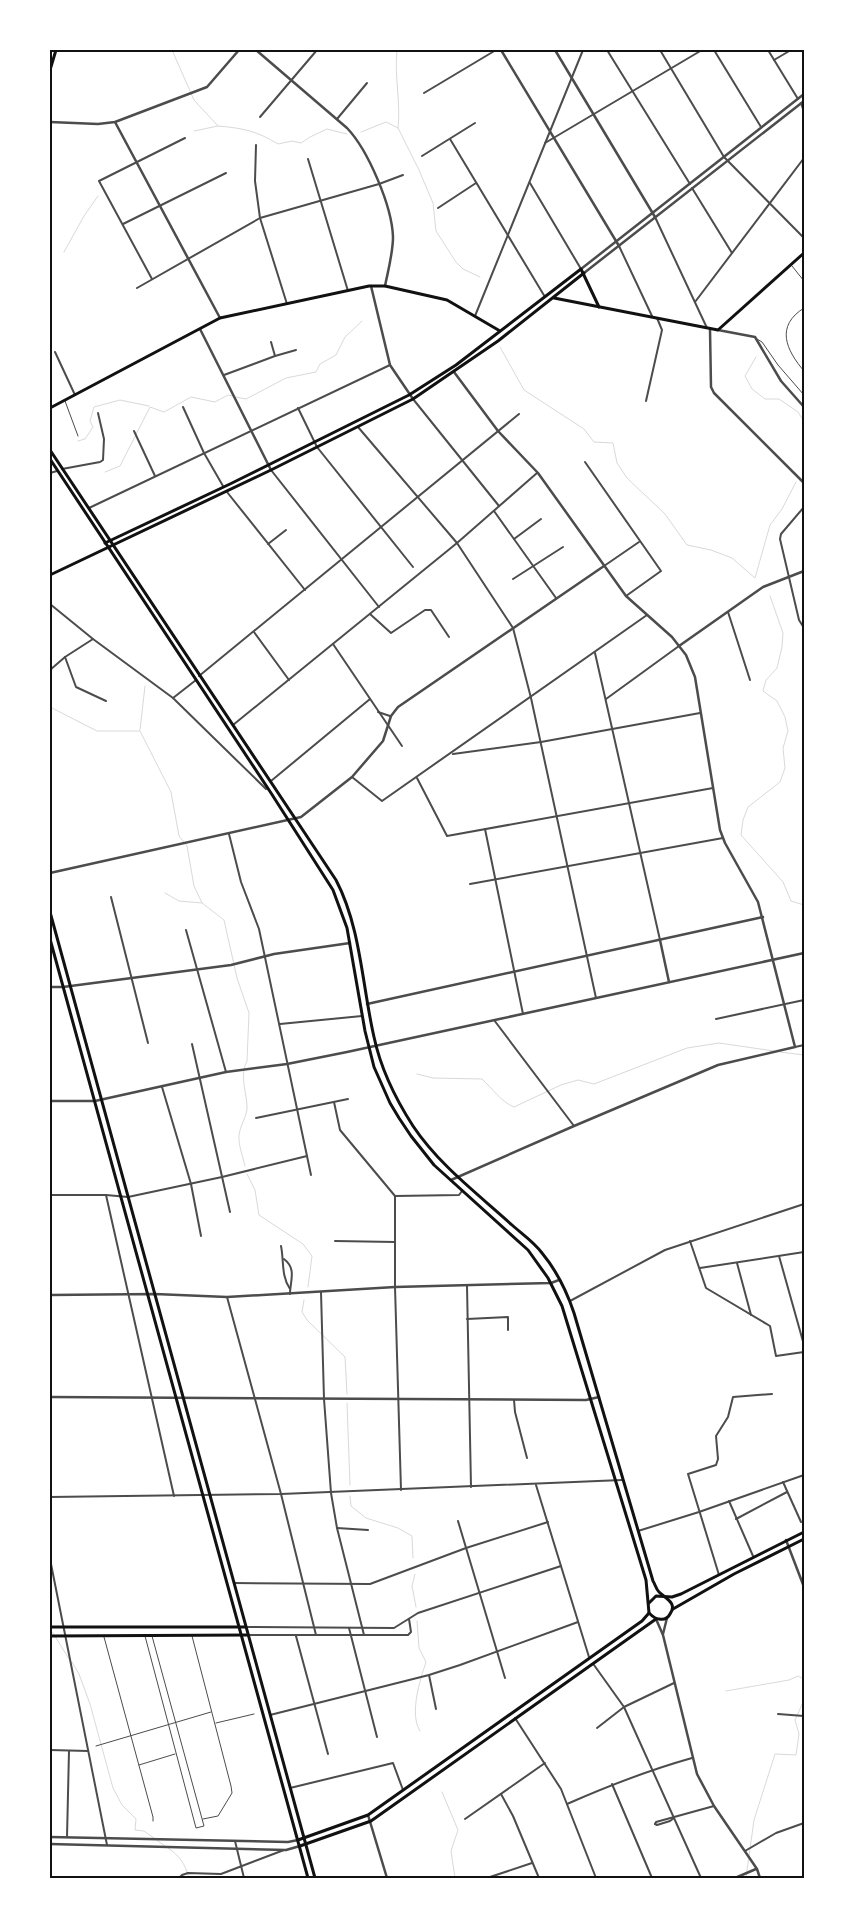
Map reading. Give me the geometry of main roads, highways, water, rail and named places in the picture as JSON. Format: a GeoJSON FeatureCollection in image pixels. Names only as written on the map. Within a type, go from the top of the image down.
{"type":"FeatureCollection","features":[{"type":"Feature","properties":{"kind":"main road"},"geometry":{"type":"LineString","coordinates":[[50,70],[56,50]]}},
{"type":"Feature","properties":{"kind":"main road"},"geometry":{"type":"LineString","coordinates":[[553,297],[718,330],[804,254]]}},
{"type":"Feature","properties":{"kind":"main road"},"geometry":{"type":"LineString","coordinates":[[50,575],[225,489],[409,395],[456,365],[582,269],[599,307]]}},
{"type":"Feature","properties":{"kind":"main road"},"geometry":{"type":"LineString","coordinates":[[105,543],[271,470],[413,399],[498,341],[584,274]]}},
{"type":"Feature","properties":{"kind":"main road"},"geometry":{"type":"LineString","coordinates":[[50,408],[220,318],[371,286],[385,286],[447,300],[500,331]]}},
{"type":"Feature","properties":{"kind":"main road"},"geometry":{"type":"LineString","coordinates":[[50,450],[60,470],[105,543],[271,793],[332,890],[343,916],[350,943],[362,1016],[374,1066],[399,1118],[424,1152],[451,1181],[528,1250],[551,1283],[562,1306],[646,1580],[649,1613],[642,1621],[368,1815],[298,1840]]}},
{"type":"Feature","properties":{"kind":"main road"},"geometry":{"type":"LineString","coordinates":[[50,459],[110,540],[199,676],[322,855],[342,890],[352,918],[376,1046],[386,1078],[400,1105],[429,1147],[458,1176],[533,1243],[542,1253],[559,1280],[570,1301],[656,1586],[658,1591],[671,1602],[672,1609]]}},
{"type":"Feature","properties":{"kind":"main road"},"geometry":{"type":"LineString","coordinates":[[50,912],[315,1878]]}},
{"type":"Feature","properties":{"kind":"main road"},"geometry":{"type":"LineString","coordinates":[[50,939],[308,1878]]}},
{"type":"Feature","properties":{"kind":"main road"},"geometry":{"type":"LineString","coordinates":[[350,943],[356,946],[358,950]]}},
{"type":"Feature","properties":{"kind":"main road"},"geometry":{"type":"LineString","coordinates":[[562,1306],[570,1301]]}},
{"type":"Feature","properties":{"kind":"main road"},"geometry":{"type":"LineString","coordinates":[[631,1533],[638,1530]]}},
{"type":"Feature","properties":{"kind":"main road"},"geometry":{"type":"LineString","coordinates":[[649,1604],[656,1596],[672,1597],[681,1594],[804,1532]]}},
{"type":"Feature","properties":{"kind":"main road"},"geometry":{"type":"LineString","coordinates":[[300,1846],[371,1821],[515,1718],[594,1665],[656,1619],[668,1617],[672,1609],[688,1599],[804,1539]]}},
{"type":"Feature","properties":{"kind":"main road"},"geometry":{"type":"LineString","coordinates":[[649,1613],[656,1619]]}},
{"type":"Feature","properties":{"kind":"main road"},"geometry":{"type":"LineString","coordinates":[[50,1626],[64,1629],[103,1626],[246,1627]]}},
{"type":"Feature","properties":{"kind":"main road"},"geometry":{"type":"LineString","coordinates":[[103,1626],[104,1636]]}},
{"type":"Feature","properties":{"kind":"main road"},"geometry":{"type":"LineString","coordinates":[[50,1636],[248,1635]]}},
{"type":"Feature","properties":{"kind":"main road"},"geometry":{"type":"LineString","coordinates":[[590,1659],[594,1665]]}},
{"type":"Feature","properties":{"kind":"waterway"},"geometry":{"type":"LineString","coordinates":[[172,50],[194,100],[218,126],[249,131],[278,144],[292,141],[301,143],[327,129],[347,134]]}},
{"type":"Feature","properties":{"kind":"waterway"},"geometry":{"type":"LineString","coordinates":[[397,50],[398,128]]}},
{"type":"Feature","properties":{"kind":"waterway"},"geometry":{"type":"LineString","coordinates":[[361,132],[386,122],[398,128]]}},
{"type":"Feature","properties":{"kind":"waterway"},"geometry":{"type":"LineString","coordinates":[[194,131],[218,126]]}},
{"type":"Feature","properties":{"kind":"waterway"},"geometry":{"type":"LineString","coordinates":[[398,128],[433,203],[436,231],[456,262],[463,269],[480,277]]}},
{"type":"Feature","properties":{"kind":"waterway"},"geometry":{"type":"LineString","coordinates":[[64,252],[84,216],[98,196]]}},
{"type":"Feature","properties":{"kind":"waterway"},"geometry":{"type":"LineString","coordinates":[[236,397],[246,399],[286,378],[316,372],[320,364],[336,355],[345,337],[362,321]]}},
{"type":"Feature","properties":{"kind":"waterway"},"geometry":{"type":"LineString","coordinates":[[500,347],[524,390],[584,429],[594,442],[613,443],[617,463],[627,478],[665,514],[687,545],[711,550],[732,558],[755,578],[770,525],[782,509],[796,482]]}},
{"type":"Feature","properties":{"kind":"waterway"},"geometry":{"type":"LineString","coordinates":[[756,357],[745,376],[752,389],[765,399],[779,399],[798,412],[803,420],[804,432]]}},
{"type":"Feature","properties":{"kind":"waterway"},"geometry":{"type":"LineString","coordinates":[[105,472],[120,466],[150,407],[164,412],[191,397],[215,402],[228,395],[232,396]]}},
{"type":"Feature","properties":{"kind":"waterway"},"geometry":{"type":"LineString","coordinates":[[78,441],[85,439],[93,427],[90,421],[94,407],[120,400],[149,406]]}},
{"type":"Feature","properties":{"kind":"waterway"},"geometry":{"type":"LineString","coordinates":[[770,596],[783,633],[782,647],[777,668],[766,680],[763,691],[777,701],[785,717],[788,731],[783,748],[785,768],[780,782],[748,807],[743,820],[741,835],[783,882],[791,901],[804,905]]}},
{"type":"Feature","properties":{"kind":"waterway"},"geometry":{"type":"LineString","coordinates":[[140,730],[145,686]]}},
{"type":"Feature","properties":{"kind":"waterway"},"geometry":{"type":"LineString","coordinates":[[50,707],[97,731],[140,731],[171,792],[179,836],[187,846],[194,886],[202,903],[224,920],[237,978],[249,1013],[247,1061],[243,1078],[247,1108],[239,1139],[245,1166]]}},
{"type":"Feature","properties":{"kind":"waterway"},"geometry":{"type":"LineString","coordinates":[[165,893],[179,901],[202,903]]}},
{"type":"Feature","properties":{"kind":"waterway"},"geometry":{"type":"LineString","coordinates":[[417,1074],[433,1078],[482,1079],[501,1098],[514,1107],[561,1085],[578,1080],[594,1084],[687,1048],[719,1043],[774,1051]]}},
{"type":"Feature","properties":{"kind":"waterway"},"geometry":{"type":"LineString","coordinates":[[780,1052],[804,1055]]}},
{"type":"Feature","properties":{"kind":"waterway"},"geometry":{"type":"LineString","coordinates":[[247,1174],[255,1190],[259,1215],[303,1244],[312,1256],[308,1287]]}},
{"type":"Feature","properties":{"kind":"waterway"},"geometry":{"type":"LineString","coordinates":[[304,1300],[302,1312],[307,1320],[345,1357],[347,1394]]}},
{"type":"Feature","properties":{"kind":"waterway"},"geometry":{"type":"LineString","coordinates":[[347,1403],[350,1485]]}},
{"type":"Feature","properties":{"kind":"waterway"},"geometry":{"type":"LineString","coordinates":[[350,1496],[351,1506],[366,1518],[398,1528],[412,1536],[413,1558]]}},
{"type":"Feature","properties":{"kind":"waterway"},"geometry":{"type":"LineString","coordinates":[[415,1574],[412,1586],[416,1607]]}},
{"type":"Feature","properties":{"kind":"waterway"},"geometry":{"type":"LineString","coordinates":[[417,1621],[419,1648],[426,1662],[415,1706],[415,1716],[420,1731]]}},
{"type":"Feature","properties":{"kind":"waterway"},"geometry":{"type":"LineString","coordinates":[[50,1631],[69,1659]]}},
{"type":"Feature","properties":{"kind":"waterway"},"geometry":{"type":"LineString","coordinates":[[72,1662],[79,1674],[90,1704],[113,1788],[122,1805],[136,1819],[135,1830],[144,1831],[165,1846]]}},
{"type":"Feature","properties":{"kind":"waterway"},"geometry":{"type":"LineString","coordinates":[[726,1691],[789,1680],[798,1676],[804,1679]]}},
{"type":"Feature","properties":{"kind":"waterway"},"geometry":{"type":"LineString","coordinates":[[746,1878],[754,1820],[775,1754],[796,1755],[799,1734],[795,1720],[804,1700]]}},
{"type":"Feature","properties":{"kind":"waterway"},"geometry":{"type":"LineString","coordinates":[[442,1792],[458,1830],[451,1851],[455,1878]]}},
{"type":"Feature","properties":{"kind":"waterway"},"geometry":{"type":"LineString","coordinates":[[168,1848],[182,1861],[189,1878]]}}]}
